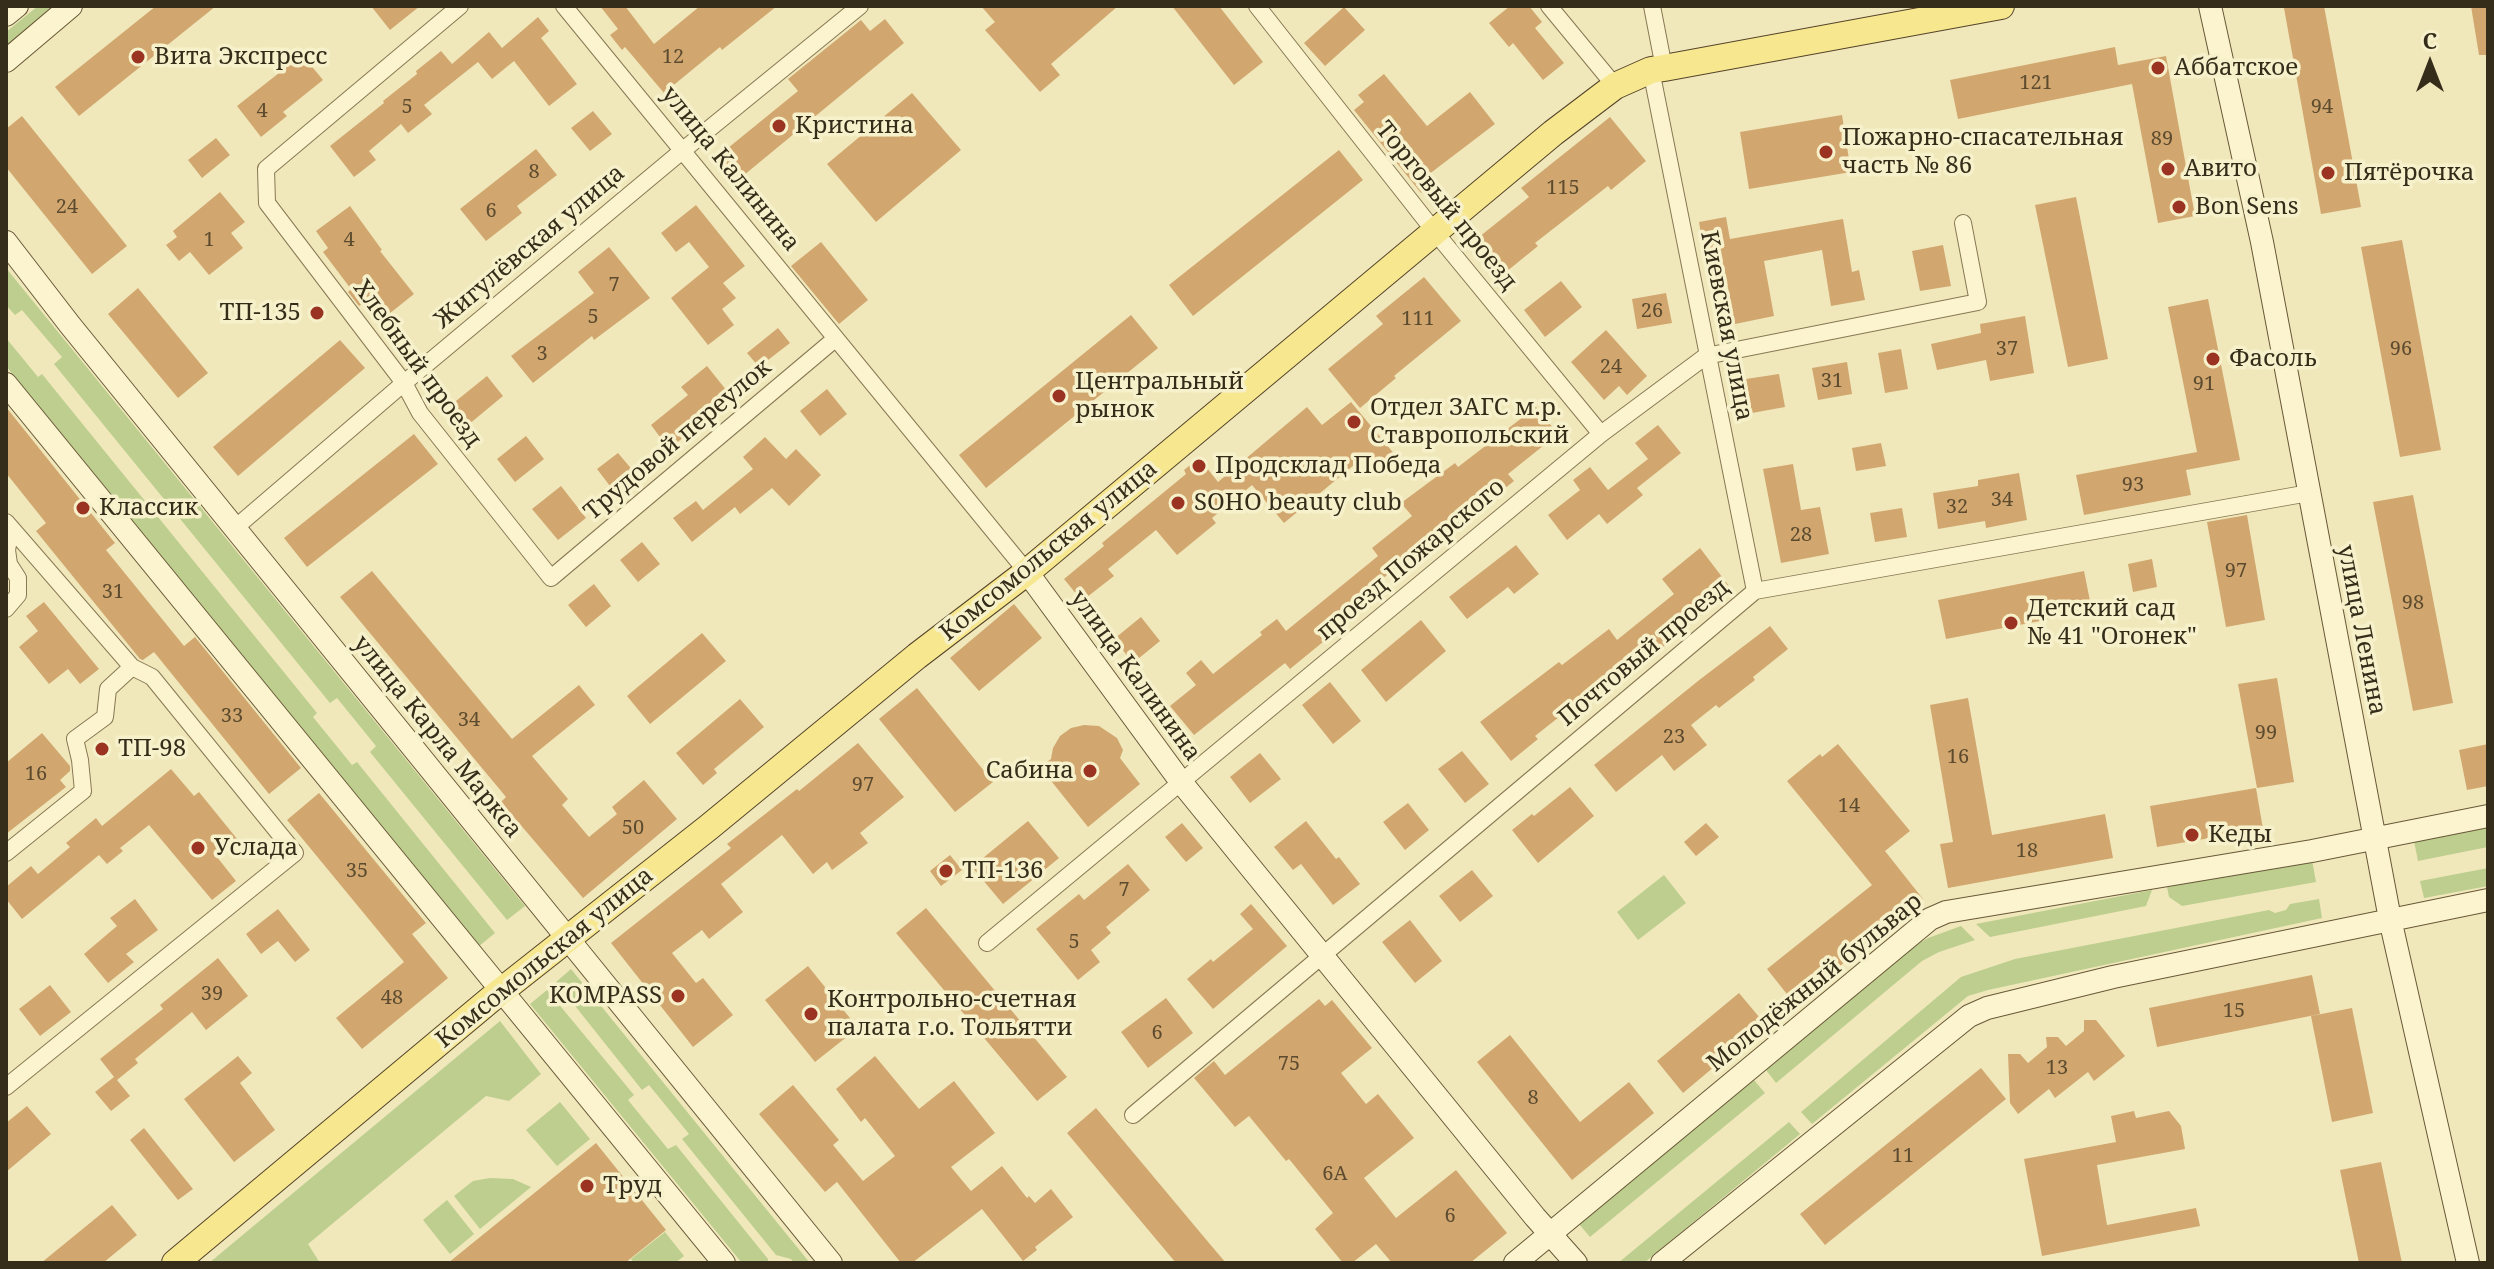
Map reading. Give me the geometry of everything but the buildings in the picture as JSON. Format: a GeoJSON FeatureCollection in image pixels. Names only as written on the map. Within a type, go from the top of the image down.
{"type":"FeatureCollection","features":[{"type":"Feature","properties":{"kind":"main road"},"geometry":{"type":"LineString","coordinates":[[6,15],[17,6]]}},
{"type":"Feature","properties":{"kind":"main road"},"geometry":{"type":"LineString","coordinates":[[6,61],[71,6]]}},
{"type":"Feature","properties":{"kind":"main road","name":"Комсомольская улица"},"geometry":{"type":"LineString","coordinates":[[175,1263],[501,991],[709,827],[917,656],[1027,572],[1553,133],[1615,86],[1657,69],[2001,6]]}},
{"type":"Feature","properties":{"kind":"main road","name":"улица Ленина"},"geometry":{"type":"LineString","coordinates":[[2210,6],[2262,242],[2390,919],[2468,1263]]}},
{"type":"Feature","properties":{"kind":"main road","name":"улица Карла Маркса"},"geometry":{"type":"LineString","coordinates":[[6,242],[831,1263]]}},
{"type":"Feature","properties":{"kind":"main road"},"geometry":{"type":"LineString","coordinates":[[6,384],[724,1263]]}},
{"type":"Feature","properties":{"kind":"main road","name":"улица Калинина"},"geometry":{"type":"LineString","coordinates":[[1027,572],[1181,782],[1576,1263]]}},
{"type":"Feature","properties":{"kind":"main road","name":"Молодёжный бульвар"},"geometry":{"type":"LineString","coordinates":[[1515,1263],[1930,919],[1946,912],[2375,839],[2488,816]]}},
{"type":"Feature","properties":{"kind":"main road"},"geometry":{"type":"LineString","coordinates":[[1662,1263],[1969,1016],[1987,1008],[2113,977],[2488,900]]}},
{"type":"Feature","properties":{"kind":"street","name":"Хлебный проезд"},"geometry":{"type":"LineString","coordinates":[[460,6],[266,169],[267,203],[404,383],[420,413],[551,578]]}},
{"type":"Feature","properties":{"kind":"street","name":"улица Калинина"},"geometry":{"type":"LineString","coordinates":[[564,6],[1027,572]]}},
{"type":"Feature","properties":{"kind":"street","name":"Жигулёвская улица"},"geometry":{"type":"LineString","coordinates":[[235,528],[404,383],[860,6]]}},
{"type":"Feature","properties":{"kind":"street","name":"Торговый проезд"},"geometry":{"type":"LineString","coordinates":[[1257,6],[1435,232],[1601,434]]}},
{"type":"Feature","properties":{"kind":"street"},"geometry":{"type":"LineString","coordinates":[[1549,6],[1615,86]]}},
{"type":"Feature","properties":{"kind":"street","name":"Киевская улица"},"geometry":{"type":"LineString","coordinates":[[1652,6],[1657,69],[1706,356],[1755,591]]}},
{"type":"Feature","properties":{"kind":"street","name":"проезд Пожарского"},"geometry":{"type":"LineString","coordinates":[[987,943],[1601,434],[1706,356],[1978,302],[1963,223]]}},
{"type":"Feature","properties":{"kind":"street","name":"Трудовой переулок"},"geometry":{"type":"LineString","coordinates":[[551,578],[835,339]]}},
{"type":"Feature","properties":{"kind":"street","name":"Почтовый проезд"},"geometry":{"type":"LineString","coordinates":[[1133,1115],[1755,591],[2309,493]]}},
{"type":"Feature","properties":{"kind":"street"},"geometry":{"type":"LineString","coordinates":[[6,609],[18,595],[18,578],[9,564],[7,550],[9,525]]}},
{"type":"Feature","properties":{"kind":"street"},"geometry":{"type":"LineString","coordinates":[[6,1087],[295,853],[152,677],[132,667],[9,525]]}},
{"type":"Feature","properties":{"kind":"street"},"geometry":{"type":"LineString","coordinates":[[6,853],[83,791],[75,739],[105,717],[108,689],[132,667]]}},
{"type":"Feature","properties":{"kind":"green space"},"geometry":{"type":"Polygon","coordinates":[[[38,6],[57,6],[6,48],[6,32],[38,6]]]}},
{"type":"Feature","properties":{"kind":"green space"},"geometry":{"type":"Polygon","coordinates":[[[6,268],[525,906],[507,920],[370,752],[376,746],[337,698],[330,703],[54,364],[62,357],[22,310],[15,315],[6,305],[6,268]]]}},
{"type":"Feature","properties":{"kind":"green space"},"geometry":{"type":"Polygon","coordinates":[[[6,338],[38,377],[42,374],[317,713],[313,717],[352,765],[357,762],[495,933],[478,947],[6,366],[6,338]]]}},
{"type":"Feature","properties":{"kind":"green space"},"geometry":{"type":"Polygon","coordinates":[[[2488,826],[2488,847],[2418,861],[2414,841],[2488,826]]]}},
{"type":"Feature","properties":{"kind":"green space"},"geometry":{"type":"Polygon","coordinates":[[[2312,860],[2316,882],[2182,906],[2169,897],[2167,887],[2312,860]]]}},
{"type":"Feature","properties":{"kind":"green space"},"geometry":{"type":"Polygon","coordinates":[[[2488,868],[2488,886],[2424,898],[2420,881],[2488,868]]]}},
{"type":"Feature","properties":{"kind":"green space"},"geometry":{"type":"Polygon","coordinates":[[[1664,875],[1686,903],[1638,940],[1617,912],[1664,875]]]}},
{"type":"Feature","properties":{"kind":"green space"},"geometry":{"type":"Polygon","coordinates":[[[2152,890],[2146,906],[1990,937],[1976,924],[2152,890]]]}},
{"type":"Feature","properties":{"kind":"green space"},"geometry":{"type":"Polygon","coordinates":[[[2319,899],[2322,918],[1968,996],[1812,1124],[1801,1112],[1961,977],[2015,959],[2269,910],[2275,913],[2286,910],[2290,904],[2319,899]]]}},
{"type":"Feature","properties":{"kind":"green space"},"geometry":{"type":"Polygon","coordinates":[[[1961,926],[1975,940],[1922,961],[1776,1083],[1766,1070],[1913,947],[1961,926]]]}},
{"type":"Feature","properties":{"kind":"green space"},"geometry":{"type":"Polygon","coordinates":[[[571,969],[810,1263],[794,1263],[791,1259],[776,1255],[682,1139],[689,1134],[649,1085],[642,1090],[556,982],[571,969]]]}},
{"type":"Feature","properties":{"kind":"green space"},"geometry":{"type":"Polygon","coordinates":[[[547,990],[634,1095],[628,1100],[668,1149],[676,1145],[768,1259],[768,1263],[742,1263],[530,1004],[547,990]]]}},
{"type":"Feature","properties":{"kind":"green space"},"geometry":{"type":"Polygon","coordinates":[[[500,1021],[541,1074],[509,1101],[486,1096],[308,1244],[320,1263],[209,1263],[500,1021]]]}},
{"type":"Feature","properties":{"kind":"green space"},"geometry":{"type":"Polygon","coordinates":[[[1754,1080],[1765,1093],[1590,1237],[1579,1224],[1754,1080]]]}},
{"type":"Feature","properties":{"kind":"green space"},"geometry":{"type":"Polygon","coordinates":[[[560,1102],[590,1139],[557,1166],[526,1130],[560,1102]]]}},
{"type":"Feature","properties":{"kind":"green space"},"geometry":{"type":"Polygon","coordinates":[[[1789,1122],[1800,1134],[1644,1263],[1618,1263],[1789,1122]]]}},
{"type":"Feature","properties":{"kind":"green space"},"geometry":{"type":"Polygon","coordinates":[[[513,1179],[531,1187],[480,1229],[454,1196],[473,1181],[513,1179]]]}},
{"type":"Feature","properties":{"kind":"green space"},"geometry":{"type":"Polygon","coordinates":[[[447,1200],[474,1234],[450,1254],[423,1220],[447,1200]]]}},
{"type":"Feature","properties":{"kind":"green space"},"geometry":{"type":"Polygon","coordinates":[[[665,1232],[684,1256],[675,1263],[634,1263],[631,1259],[665,1232]]]}},
{"type":"Feature","properties":{"kind":"place","name":"Вита Экспресс"},"geometry":{"type":"Point","coordinates":[138,57]}},
{"type":"Feature","properties":{"kind":"place","name":"Аббатское"},"geometry":{"type":"Point","coordinates":[2158,68]}},
{"type":"Feature","properties":{"kind":"place","name":"Кристина"},"geometry":{"type":"Point","coordinates":[779,126]}},
{"type":"Feature","properties":{"kind":"place","name":"Пожарно-спасательная часть № 86"},"geometry":{"type":"Point","coordinates":[1826,152]}},
{"type":"Feature","properties":{"kind":"place","name":"Авито"},"geometry":{"type":"Point","coordinates":[2168,169]}},
{"type":"Feature","properties":{"kind":"place","name":"Пятёрочка"},"geometry":{"type":"Point","coordinates":[2328,173]}},
{"type":"Feature","properties":{"kind":"place","name":"Bon Sens"},"geometry":{"type":"Point","coordinates":[2179,207]}},
{"type":"Feature","properties":{"kind":"place","name":"ТП-135"},"geometry":{"type":"Point","coordinates":[317,313]}},
{"type":"Feature","properties":{"kind":"place","name":"Фасоль"},"geometry":{"type":"Point","coordinates":[2213,359]}},
{"type":"Feature","properties":{"kind":"place","name":"Центральный рынок"},"geometry":{"type":"Point","coordinates":[1059,396]}},
{"type":"Feature","properties":{"kind":"place","name":"Отдел ЗАГС м.р. Ставропольский"},"geometry":{"type":"Point","coordinates":[1354,422]}},
{"type":"Feature","properties":{"kind":"place","name":"Продсклад Победа"},"geometry":{"type":"Point","coordinates":[1199,466]}},
{"type":"Feature","properties":{"kind":"place","name":"SOHO beauty club"},"geometry":{"type":"Point","coordinates":[1178,503]}},
{"type":"Feature","properties":{"kind":"place","name":"Классик"},"geometry":{"type":"Point","coordinates":[83,508]}},
{"type":"Feature","properties":{"kind":"place","name":"Детский сад № 41 \"Огонек\""},"geometry":{"type":"Point","coordinates":[2011,623]}},
{"type":"Feature","properties":{"kind":"place","name":"ТП-98"},"geometry":{"type":"Point","coordinates":[102,749]}},
{"type":"Feature","properties":{"kind":"place","name":"Сабина"},"geometry":{"type":"Point","coordinates":[1090,771]}},
{"type":"Feature","properties":{"kind":"place","name":"Кеды"},"geometry":{"type":"Point","coordinates":[2192,835]}},
{"type":"Feature","properties":{"kind":"place","name":"Услада"},"geometry":{"type":"Point","coordinates":[198,848]}},
{"type":"Feature","properties":{"kind":"place","name":"ТП-136"},"geometry":{"type":"Point","coordinates":[946,871]}},
{"type":"Feature","properties":{"kind":"place","name":"KOMPASS"},"geometry":{"type":"Point","coordinates":[678,996]}},
{"type":"Feature","properties":{"kind":"place","name":"Контрольно-счетная палата г.о. Тольятти"},"geometry":{"type":"Point","coordinates":[811,1014]}},
{"type":"Feature","properties":{"kind":"place","name":"Труд"},"geometry":{"type":"Point","coordinates":[587,1186]}}]}
